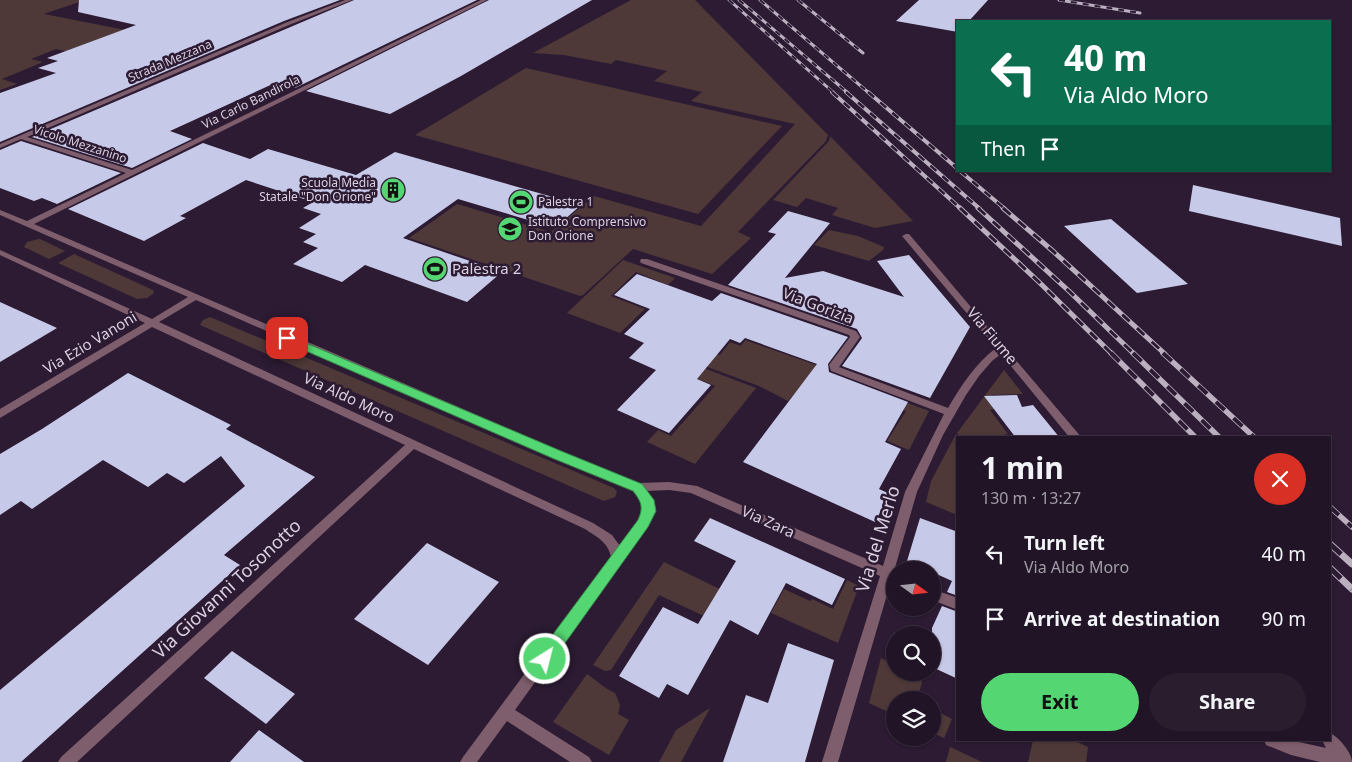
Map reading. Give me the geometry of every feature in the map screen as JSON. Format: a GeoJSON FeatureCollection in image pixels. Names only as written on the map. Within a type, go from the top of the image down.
{"type":"FeatureCollection","features":[{"type":"Feature","properties":{"kind":"street","name":"Strada Mezzana"},"geometry":{"type":"LineString","coordinates":[[0,146],[287,24],[350,0]]}},
{"type":"Feature","properties":{"kind":"street","name":"Via Carlo Bandirola"},"geometry":{"type":"LineString","coordinates":[[26,224],[485,0]]}},
{"type":"Feature","properties":{"kind":"street","name":"Vicolo Mezzanino"},"geometry":{"type":"LineString","coordinates":[[21,137],[131,172]]}},
{"type":"Feature","properties":{"kind":"street","name":"Via Aldo Moro"},"geometry":{"type":"LineString","coordinates":[[0,212],[556,455],[637,487]]}},
{"type":"Feature","properties":{"kind":"street","name":"Via Fiume"},"geometry":{"type":"LineString","coordinates":[[906,236],[1075,436]]}},
{"type":"Feature","properties":{"kind":"street","name":"Via Aldo Moro"},"geometry":{"type":"LineString","coordinates":[[0,252],[589,526],[615,545],[618,559]]}},
{"type":"Feature","properties":{"kind":"street","name":"Via Gorizia"},"geometry":{"type":"LineString","coordinates":[[644,261],[853,333],[855,337],[834,365],[834,369],[951,413]]}},
{"type":"Feature","properties":{"kind":"street","name":"Via Ezio Vanoni"},"geometry":{"type":"LineString","coordinates":[[0,414],[195,297]]}},
{"type":"Feature","properties":{"kind":"street","name":"Via del Merlo"},"geometry":{"type":"LineString","coordinates":[[894,561],[911,492],[925,460],[978,370],[993,353],[1002,348]]}},
{"type":"Feature","properties":{"kind":"street","name":"Via Giovanni Tosonotto"},"geometry":{"type":"LineString","coordinates":[[66,762],[413,444]]}},
{"type":"Feature","properties":{"kind":"street","name":"Via Zara"},"geometry":{"type":"LineString","coordinates":[[637,487],[669,486],[693,489],[886,573]]}},
{"type":"Feature","properties":{"kind":"street"},"geometry":{"type":"LineString","coordinates":[[468,762],[643,523],[649,511],[648,500],[637,487]]}},
{"type":"Feature","properties":{"kind":"street","name":"Via del Merlo"},"geometry":{"type":"LineString","coordinates":[[830,762],[886,587]]}},
{"type":"Feature","properties":{"kind":"street"},"geometry":{"type":"LineString","coordinates":[[941,597],[956,603]]}},
{"type":"Feature","properties":{"kind":"street"},"geometry":{"type":"LineString","coordinates":[[505,712],[584,762]]}},
{"type":"Feature","properties":{"kind":"street"},"geometry":{"type":"LineString","coordinates":[[1274,741],[1291,748],[1346,761]]}},
{"type":"Feature","properties":{"kind":"street"},"geometry":{"type":"LineString","coordinates":[[1330,741],[1346,761]]}},
{"type":"Feature","properties":{"kind":"shaded area"},"geometry":{"type":"Polygon","coordinates":[[[0,0],[85,0],[44,14],[161,37],[104,60],[56,49],[31,59],[43,62],[2,79],[17,84],[0,90],[0,0]]]}},
{"type":"Feature","properties":{"kind":"shaded area"},"geometry":{"type":"Polygon","coordinates":[[[631,0],[695,0],[828,135],[826,141],[738,232],[751,238],[712,274],[633,249],[580,296],[409,238],[457,204],[551,232],[594,196],[701,226],[795,124],[691,101],[702,92],[654,81],[667,71],[616,60],[611,64],[564,55],[533,53],[631,0]]]}},
{"type":"Feature","properties":{"kind":"shaded area"},"geometry":{"type":"Polygon","coordinates":[[[526,68],[782,126],[698,214],[415,135],[526,68]]]}},
{"type":"Feature","properties":{"kind":"shaded area"},"geometry":{"type":"Polygon","coordinates":[[[830,136],[913,221],[875,228],[832,215],[838,208],[806,198],[797,207],[773,200],[829,141],[830,136]]]}},
{"type":"Feature","properties":{"kind":"shaded area"},"geometry":{"type":"Polygon","coordinates":[[[829,230],[858,236],[884,247],[883,250],[869,261],[814,245],[829,230]]]}},
{"type":"Feature","properties":{"kind":"shaded area"},"geometry":{"type":"Polygon","coordinates":[[[38,239],[65,251],[49,259],[24,247],[27,242],[38,239]]]}},
{"type":"Feature","properties":{"kind":"shaded area"},"geometry":{"type":"Polygon","coordinates":[[[74,254],[153,290],[154,293],[147,298],[137,299],[58,263],[74,254]]]}},
{"type":"Feature","properties":{"kind":"shaded area"},"geometry":{"type":"Polygon","coordinates":[[[623,260],[675,278],[668,285],[636,272],[611,296],[645,309],[620,333],[567,313],[623,260]]]}},
{"type":"Feature","properties":{"kind":"shaded area"},"geometry":{"type":"Polygon","coordinates":[[[210,317],[614,488],[617,492],[615,497],[604,501],[200,325],[203,320],[210,317]]]}},
{"type":"Feature","properties":{"kind":"shaded area"},"geometry":{"type":"Polygon","coordinates":[[[677,340],[720,355],[730,342],[741,346],[745,340],[819,366],[788,401],[759,386],[667,352],[677,340]]]}},
{"type":"Feature","properties":{"kind":"shaded area"},"geometry":{"type":"Polygon","coordinates":[[[662,352],[756,388],[695,464],[647,442],[658,430],[671,436],[715,386],[654,360],[662,352]]]}},
{"type":"Feature","properties":{"kind":"shaded area"},"geometry":{"type":"Polygon","coordinates":[[[1004,370],[1023,394],[991,395],[997,408],[990,410],[1008,434],[999,436],[959,436],[957,433],[1004,370]]]}},
{"type":"Feature","properties":{"kind":"shaded area"},"geometry":{"type":"Polygon","coordinates":[[[857,384],[929,411],[909,450],[887,441],[906,411],[853,390],[857,384]]]}},
{"type":"Feature","properties":{"kind":"shaded area"},"geometry":{"type":"Polygon","coordinates":[[[956,434],[956,515],[926,502],[931,481],[956,434]]]}},
{"type":"Feature","properties":{"kind":"shaded area"},"geometry":{"type":"Polygon","coordinates":[[[664,562],[734,596],[719,623],[659,595],[611,670],[605,671],[593,665],[664,562]]]}},
{"type":"Feature","properties":{"kind":"shaded area"},"geometry":{"type":"Polygon","coordinates":[[[847,580],[859,586],[838,643],[771,613],[784,589],[833,609],[847,580]]]}},
{"type":"Feature","properties":{"kind":"shaded area"},"geometry":{"type":"Polygon","coordinates":[[[881,658],[886,660],[886,681],[922,681],[920,691],[886,691],[886,711],[869,703],[881,658]]]}},
{"type":"Feature","properties":{"kind":"shaded area"},"geometry":{"type":"Polygon","coordinates":[[[587,674],[615,693],[620,705],[618,714],[629,720],[609,755],[553,722],[587,674]]]}},
{"type":"Feature","properties":{"kind":"shaded area"},"geometry":{"type":"Polygon","coordinates":[[[710,708],[681,762],[659,762],[676,730],[710,708]]]}},
{"type":"Feature","properties":{"kind":"shaded area"},"geometry":{"type":"Polygon","coordinates":[[[941,713],[952,719],[944,738],[941,737],[941,713]]]}},
{"type":"Feature","properties":{"kind":"shaded area"},"geometry":{"type":"Polygon","coordinates":[[[1033,741],[1075,741],[1088,747],[1086,762],[1028,762],[1033,741]]]}},
{"type":"Feature","properties":{"kind":"shaded area"},"geometry":{"type":"Polygon","coordinates":[[[950,747],[982,762],[946,762],[950,747]]]}},
{"type":"Feature","properties":{"kind":"building"},"geometry":{"type":"Polygon","coordinates":[[[79,0],[340,0],[284,21],[0,142],[0,93],[56,73],[38,68],[58,61],[47,58],[136,25],[78,12],[79,0]]]}},
{"type":"Feature","properties":{"kind":"building"},"geometry":{"type":"Polygon","coordinates":[[[354,0],[477,0],[295,88],[275,83],[170,131],[192,139],[132,168],[32,137],[354,0]]]}},
{"type":"Feature","properties":{"kind":"building"},"geometry":{"type":"Polygon","coordinates":[[[489,0],[592,0],[461,76],[390,114],[306,91],[489,0]]]}},
{"type":"Feature","properties":{"kind":"building"},"geometry":{"type":"Polygon","coordinates":[[[919,0],[988,0],[970,20],[956,20],[956,32],[896,21],[919,0]]]}},
{"type":"Feature","properties":{"kind":"building"},"geometry":{"type":"Polygon","coordinates":[[[21,141],[121,173],[57,204],[42,198],[34,201],[0,188],[0,150],[21,141]]]}},
{"type":"Feature","properties":{"kind":"building"},"geometry":{"type":"Polygon","coordinates":[[[203,143],[250,159],[268,149],[356,175],[395,152],[581,205],[555,228],[458,199],[403,238],[502,272],[467,302],[365,265],[342,282],[293,264],[318,248],[303,242],[316,234],[299,228],[321,214],[303,208],[313,202],[246,180],[180,216],[186,218],[144,241],[68,209],[203,143]]]}},
{"type":"Feature","properties":{"kind":"building"},"geometry":{"type":"Polygon","coordinates":[[[1193,185],[1340,218],[1342,246],[1189,211],[1193,185]]]}},
{"type":"Feature","properties":{"kind":"building"},"geometry":{"type":"Polygon","coordinates":[[[788,211],[830,223],[785,278],[823,271],[904,297],[877,261],[909,255],[970,327],[930,398],[842,366],[862,338],[857,329],[728,285],[776,234],[768,232],[788,211]]]}},
{"type":"Feature","properties":{"kind":"building"},"geometry":{"type":"Polygon","coordinates":[[[1111,219],[1188,284],[1137,293],[1064,226],[1111,219]]]}},
{"type":"Feature","properties":{"kind":"building"},"geometry":{"type":"Polygon","coordinates":[[[637,274],[712,301],[721,293],[848,337],[828,364],[829,372],[908,402],[885,442],[901,449],[879,489],[890,494],[875,522],[743,462],[817,364],[745,338],[740,343],[730,339],[697,379],[711,385],[669,433],[617,410],[656,370],[629,358],[644,343],[624,334],[650,309],[614,295],[637,274]]]}},
{"type":"Feature","properties":{"kind":"building"},"geometry":{"type":"Polygon","coordinates":[[[0,302],[57,328],[0,362],[0,302]]]}},
{"type":"Feature","properties":{"kind":"building"},"geometry":{"type":"Polygon","coordinates":[[[128,373],[231,425],[226,429],[315,477],[224,555],[240,565],[21,762],[0,762],[0,690],[245,486],[221,456],[184,483],[167,473],[148,487],[103,460],[32,509],[21,501],[0,515],[0,454],[128,373]]]}},
{"type":"Feature","properties":{"kind":"building"},"geometry":{"type":"Polygon","coordinates":[[[1017,395],[1022,407],[1033,405],[1058,436],[1014,436],[984,396],[1017,395]]]}},
{"type":"Feature","properties":{"kind":"building"},"geometry":{"type":"Polygon","coordinates":[[[710,518],[845,579],[832,605],[786,583],[758,635],[730,620],[688,695],[667,684],[659,698],[619,676],[663,607],[698,624],[736,561],[694,541],[710,518]]]}},
{"type":"Feature","properties":{"kind":"building"},"geometry":{"type":"Polygon","coordinates":[[[920,518],[956,531],[956,595],[947,592],[952,581],[941,576],[941,561],[907,561],[920,518]]]}},
{"type":"Feature","properties":{"kind":"building"},"geometry":{"type":"Polygon","coordinates":[[[427,543],[499,582],[428,665],[354,619],[427,543]]]}},
{"type":"Feature","properties":{"kind":"building"},"geometry":{"type":"Polygon","coordinates":[[[942,606],[956,611],[956,678],[941,671],[941,626],[933,626],[937,616],[941,616],[942,606]]]}},
{"type":"Feature","properties":{"kind":"building"},"geometry":{"type":"Polygon","coordinates":[[[788,643],[834,660],[805,762],[723,762],[746,695],[768,703],[788,643]]]}},
{"type":"Feature","properties":{"kind":"building"},"geometry":{"type":"Polygon","coordinates":[[[232,651],[295,694],[266,724],[204,678],[232,651]]]}},
{"type":"Feature","properties":{"kind":"building"},"geometry":{"type":"Polygon","coordinates":[[[259,730],[304,762],[230,762],[259,730]]]}},
{"type":"Feature","properties":{"kind":"railway"},"geometry":{"type":"LineString","coordinates":[[729,0],[834,93]]}},
{"type":"Feature","properties":{"kind":"railway"},"geometry":{"type":"LineString","coordinates":[[739,0],[848,93]]}},
{"type":"Feature","properties":{"kind":"railway"},"geometry":{"type":"LineString","coordinates":[[760,0],[869,93]]}},
{"type":"Feature","properties":{"kind":"railway"},"geometry":{"type":"LineString","coordinates":[[798,0],[863,53]]}},
{"type":"Feature","properties":{"kind":"railway"},"geometry":{"type":"LineString","coordinates":[[1059,0],[1140,13]]}},
{"type":"Feature","properties":{"kind":"railway"},"geometry":{"type":"LineString","coordinates":[[832,92],[961,209]]}},
{"type":"Feature","properties":{"kind":"railway"},"geometry":{"type":"LineString","coordinates":[[846,92],[980,209]]}},
{"type":"Feature","properties":{"kind":"railway"},"geometry":{"type":"LineString","coordinates":[[868,92],[956,167]]}},
{"type":"Feature","properties":{"kind":"railway"},"geometry":{"type":"LineString","coordinates":[[961,172],[1005,209]]}},
{"type":"Feature","properties":{"kind":"railway"},"geometry":{"type":"LineString","coordinates":[[960,208],[1112,354]]}},
{"type":"Feature","properties":{"kind":"railway"},"geometry":{"type":"LineString","coordinates":[[978,208],[1070,292],[1134,354]]}},
{"type":"Feature","properties":{"kind":"railway"},"geometry":{"type":"LineString","coordinates":[[1003,208],[1165,354]]}},
{"type":"Feature","properties":{"kind":"railway"},"geometry":{"type":"LineString","coordinates":[[1133,353],[1218,436]]}},
{"type":"Feature","properties":{"kind":"railway"},"geometry":{"type":"LineString","coordinates":[[1163,353],[1253,436]]}},
{"type":"Feature","properties":{"kind":"railway"},"geometry":{"type":"LineString","coordinates":[[1112,354],[1194,436]]}},
{"type":"Feature","properties":{"kind":"railway"},"geometry":{"type":"LineString","coordinates":[[1331,508],[1352,527]]}},
{"type":"Feature","properties":{"kind":"railway"},"geometry":{"type":"LineString","coordinates":[[1331,545],[1352,564]]}},
{"type":"Feature","properties":{"kind":"railway"},"geometry":{"type":"LineString","coordinates":[[1331,569],[1352,589]]}},
{"type":"Feature","properties":{"kind":"place","name":"Scuola Media Statale \"Don Orione\""},"geometry":{"type":"Point","coordinates":[393,190]}},
{"type":"Feature","properties":{"kind":"place","name":"Palestra 1"},"geometry":{"type":"Point","coordinates":[521,202]}},
{"type":"Feature","properties":{"kind":"place","name":"Istituto Comprensivo Don Orione"},"geometry":{"type":"Point","coordinates":[510,229]}},
{"type":"Feature","properties":{"kind":"place","name":"Palestra 2"},"geometry":{"type":"Point","coordinates":[435,269]}},
{"type":"Feature","properties":{"kind":"route"},"geometry":{"type":"LineString","coordinates":[[287,338],[556,455],[637,487],[648,500],[649,511],[643,523],[545,659]]}}]}
